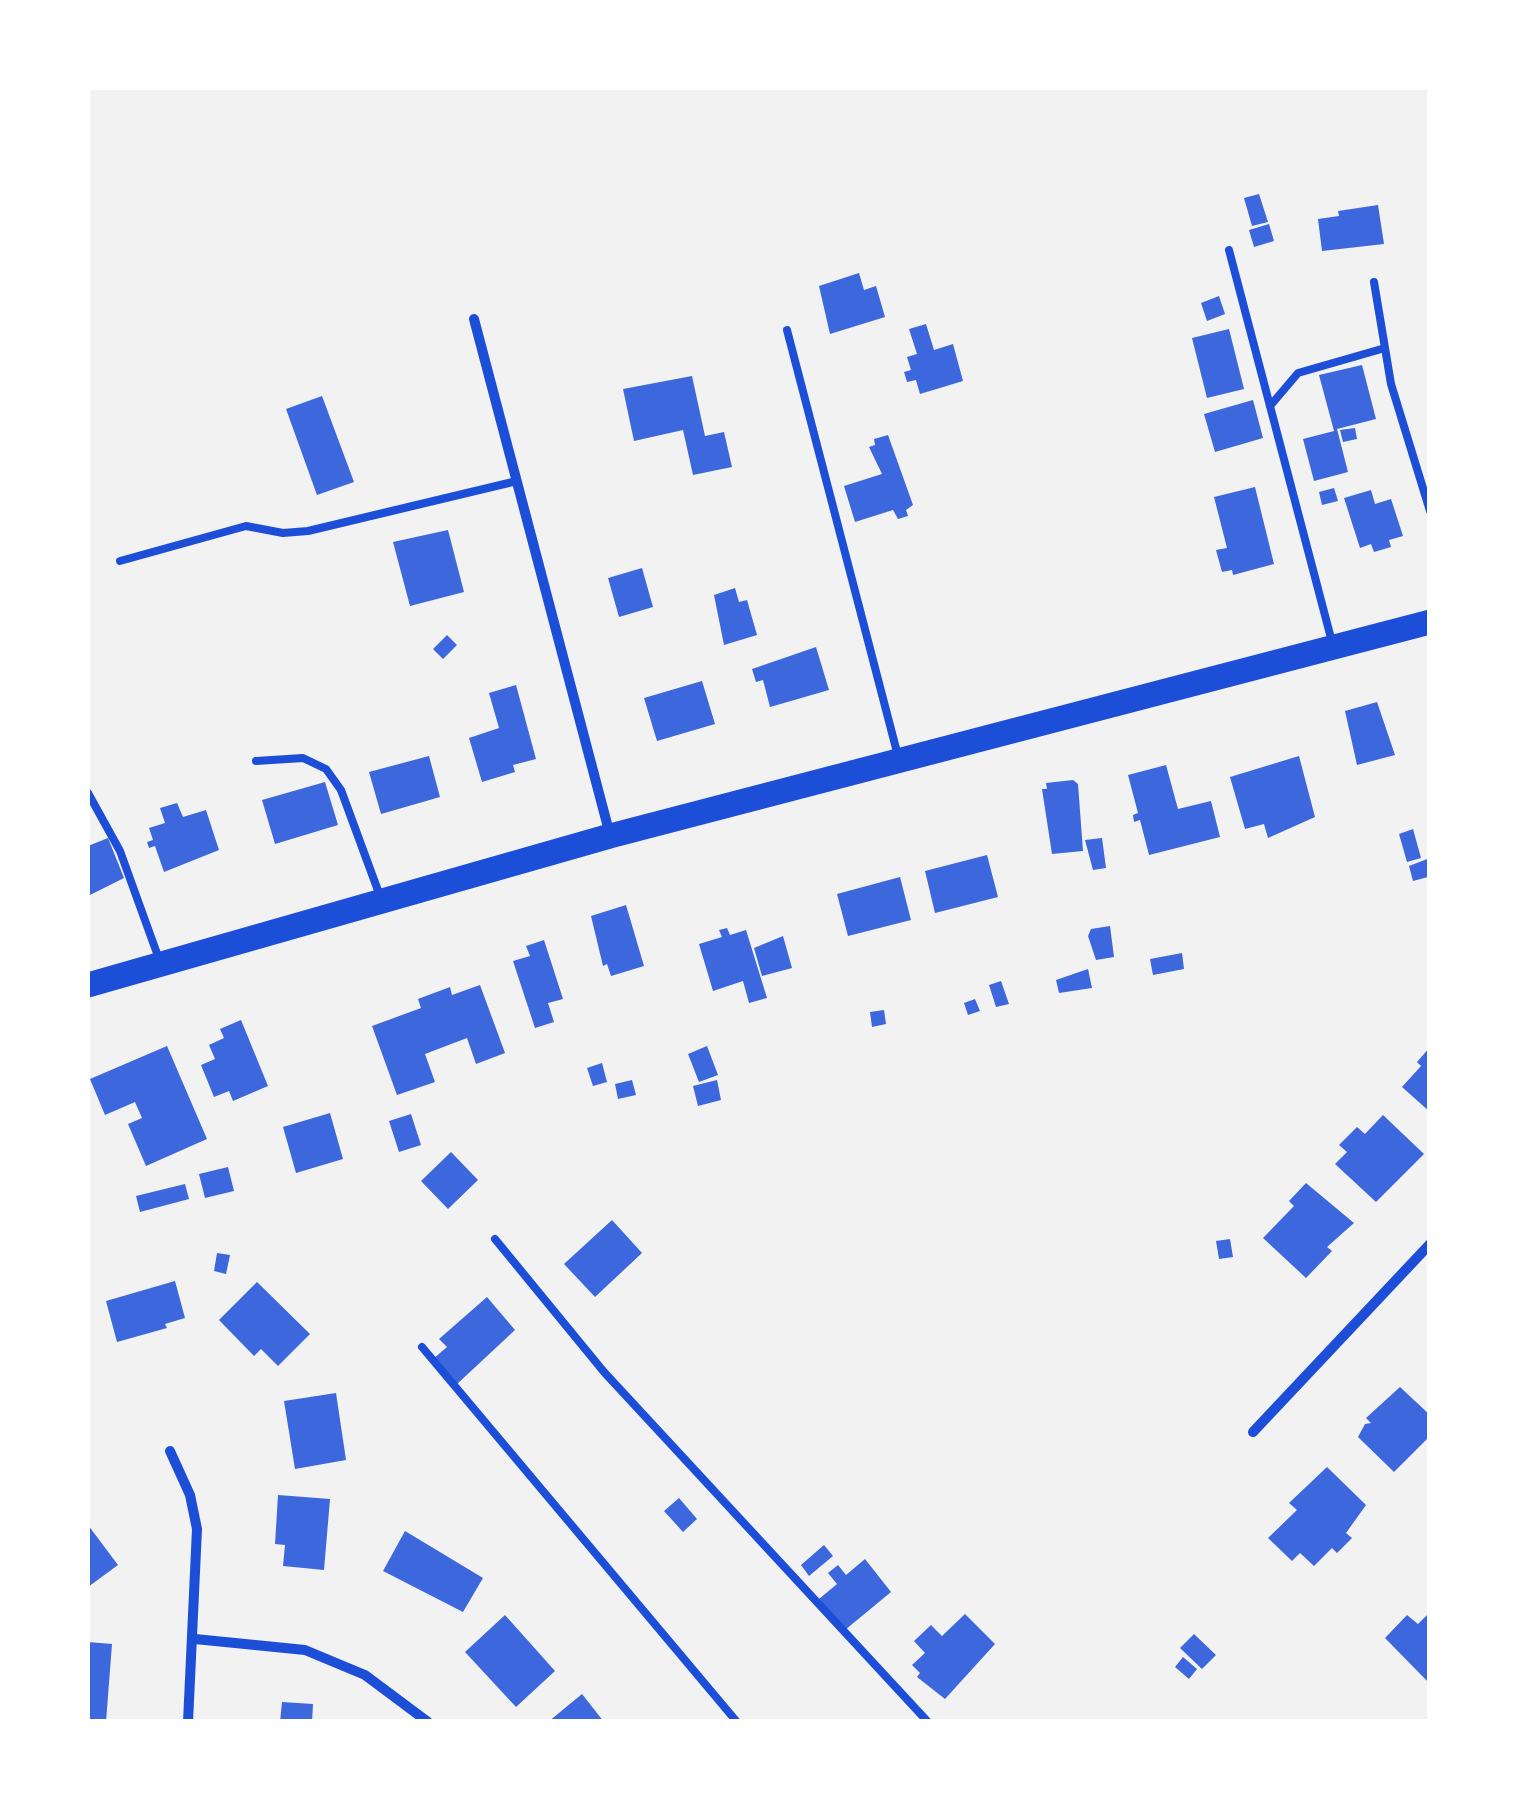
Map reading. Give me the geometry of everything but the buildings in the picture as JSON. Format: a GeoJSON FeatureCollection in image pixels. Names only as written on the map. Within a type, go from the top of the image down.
{"type":"FeatureCollection","features":[{"type":"Feature","properties":{"kind":"main road"},"geometry":{"type":"LineString","coordinates":[[88,985],[610,836],[1430,622]]}},
{"type":"Feature","properties":{"kind":"street"},"geometry":{"type":"LineString","coordinates":[[474,319],[610,836]]}},
{"type":"Feature","properties":{"kind":"street"},"geometry":{"type":"LineString","coordinates":[[1253,1432],[1430,1244]]}},
{"type":"Feature","properties":{"kind":"street"},"geometry":{"type":"LineString","coordinates":[[170,1450],[190,1494],[197,1529],[195,1638],[188,1722]]}},
{"type":"Feature","properties":{"kind":"street"},"geometry":{"type":"LineString","coordinates":[[195,1638],[305,1650],[365,1675],[428,1722]]}},
{"type":"Feature","properties":{"kind":"lane"},"geometry":{"type":"LineString","coordinates":[[1230,250],[1333,648]]}},
{"type":"Feature","properties":{"kind":"lane"},"geometry":{"type":"LineString","coordinates":[[1374,282],[1396,400],[1430,511]]}},
{"type":"Feature","properties":{"kind":"lane"},"geometry":{"type":"LineString","coordinates":[[787,330],[899,760]]}},
{"type":"Feature","properties":{"kind":"lane"},"geometry":{"type":"LineString","coordinates":[[1270,406],[1298,373],[1385,348]]}},
{"type":"Feature","properties":{"kind":"lane"},"geometry":{"type":"LineString","coordinates":[[120,561],[246,526],[284,533],[308,531],[517,481]]}},
{"type":"Feature","properties":{"kind":"lane"},"geometry":{"type":"LineString","coordinates":[[256,761],[303,758],[326,769],[341,790],[382,900]]}},
{"type":"Feature","properties":{"kind":"lane"},"geometry":{"type":"LineString","coordinates":[[88,793],[120,851],[161,963]]}},
{"type":"Feature","properties":{"kind":"lane"},"geometry":{"type":"LineString","coordinates":[[495,1239],[604,1372],[928,1722]]}},
{"type":"Feature","properties":{"kind":"lane"},"geometry":{"type":"LineString","coordinates":[[422,1347],[737,1722]]}}]}
